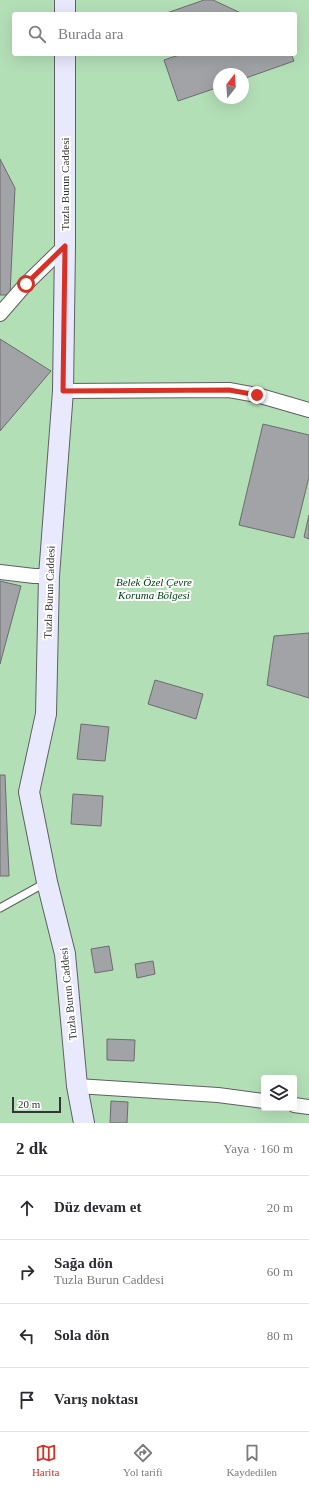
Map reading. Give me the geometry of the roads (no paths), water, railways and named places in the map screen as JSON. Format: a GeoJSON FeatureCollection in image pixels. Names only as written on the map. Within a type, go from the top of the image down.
{"type":"FeatureCollection","features":[{"type":"Feature","properties":{"kind":"main road"},"geometry":{"type":"LineString","coordinates":[[65,0],[65,12]]}},
{"type":"Feature","properties":{"kind":"main road","name":"Tuzla Burun Caddesi"},"geometry":{"type":"LineString","coordinates":[[65,56],[63,391],[49,576],[46,714],[29,792],[47,882],[65,954],[77,1086],[84,1123]]}},
{"type":"Feature","properties":{"kind":"street"},"geometry":{"type":"LineString","coordinates":[[0,314],[26,284],[65,246]]}},
{"type":"Feature","properties":{"kind":"street"},"geometry":{"type":"LineString","coordinates":[[63,391],[229,390],[257,395],[309,410]]}},
{"type":"Feature","properties":{"kind":"street"},"geometry":{"type":"LineString","coordinates":[[0,572],[34,576],[49,576]]}},
{"type":"Feature","properties":{"kind":"street"},"geometry":{"type":"LineString","coordinates":[[77,1086],[218,1095],[261,1101]]}},
{"type":"Feature","properties":{"kind":"street"},"geometry":{"type":"LineString","coordinates":[[297,1105],[309,1107]]}},
{"type":"Feature","properties":{"kind":"lane"},"geometry":{"type":"LineString","coordinates":[[0,908],[47,882]]}},
{"type":"Feature","properties":{"kind":"park label","name":"Belek Özel Çevre Koruma Bölgesi"},"geometry":{"type":"Point","coordinates":[154,588]}}]}
